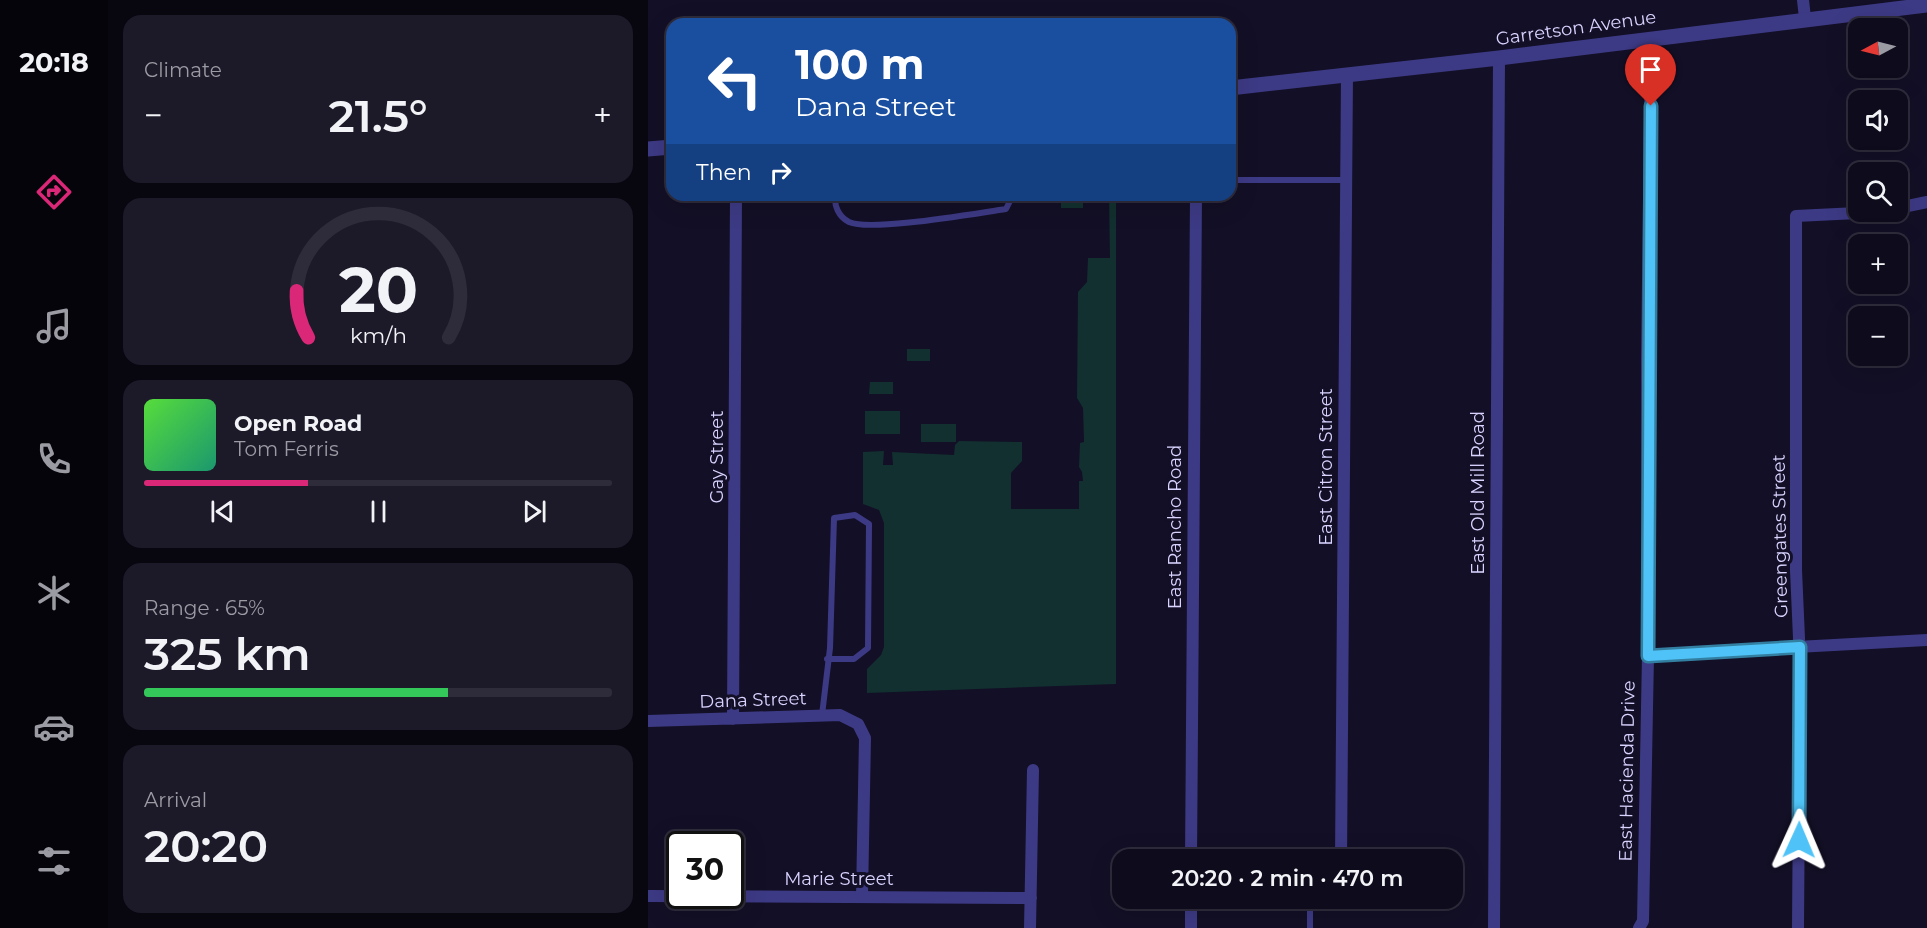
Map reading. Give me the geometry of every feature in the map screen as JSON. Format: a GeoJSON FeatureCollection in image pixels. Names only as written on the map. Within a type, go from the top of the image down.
{"type":"FeatureCollection","features":[{"type":"Feature","properties":{"kind":"street"},"geometry":{"type":"LineString","coordinates":[[1803,0],[1805,18]]}},
{"type":"Feature","properties":{"kind":"street","name":"Garretson Avenue"},"geometry":{"type":"LineString","coordinates":[[1236,87],[1499,58],[1805,18],[1927,5]]}},
{"type":"Feature","properties":{"kind":"street","name":"East Hacienda Drive"},"geometry":{"type":"LineString","coordinates":[[1640,928],[1643,921],[1648,656],[1651,38]]}},
{"type":"Feature","properties":{"kind":"street","name":"East Old Mill Road"},"geometry":{"type":"LineString","coordinates":[[1494,928],[1499,58]]}},
{"type":"Feature","properties":{"kind":"street","name":"East Citron Street"},"geometry":{"type":"LineString","coordinates":[[1341,849],[1347,74]]}},
{"type":"Feature","properties":{"kind":"street"},"geometry":{"type":"LineString","coordinates":[[648,150],[666,148]]}},
{"type":"Feature","properties":{"kind":"street","name":"Gay Street"},"geometry":{"type":"LineString","coordinates":[[733,718],[736,201]]}},
{"type":"Feature","properties":{"kind":"street","name":"East Rancho Road"},"geometry":{"type":"LineString","coordinates":[[1191,849],[1196,201]]}},
{"type":"Feature","properties":{"kind":"street"},"geometry":{"type":"LineString","coordinates":[[1908,206],[1927,202]]}},
{"type":"Feature","properties":{"kind":"street","name":"Greengates Street"},"geometry":{"type":"LineString","coordinates":[[1798,928],[1800,647],[1796,570],[1796,216],[1848,213]]}},
{"type":"Feature","properties":{"kind":"street"},"geometry":{"type":"LineString","coordinates":[[1648,656],[1927,640]]}},
{"type":"Feature","properties":{"kind":"street","name":"Dana Street"},"geometry":{"type":"LineString","coordinates":[[648,721],[840,715],[858,724],[865,738],[862,897]]}},
{"type":"Feature","properties":{"kind":"street"},"geometry":{"type":"LineString","coordinates":[[1030,928],[1033,770]]}},
{"type":"Feature","properties":{"kind":"street","name":"Marie Street"},"geometry":{"type":"LineString","coordinates":[[648,896],[1031,898]]}},
{"type":"Feature","properties":{"kind":"street"},"geometry":{"type":"LineString","coordinates":[[1191,909],[1191,928]]}},
{"type":"Feature","properties":{"kind":"lane"},"geometry":{"type":"LineString","coordinates":[[1236,180],[1346,180]]}},
{"type":"Feature","properties":{"kind":"lane"},"geometry":{"type":"LineString","coordinates":[[834,201],[839,214],[849,222],[873,225],[1006,209],[1010,201]]}},
{"type":"Feature","properties":{"kind":"lane"},"geometry":{"type":"LineString","coordinates":[[822,716],[827,659],[831,616],[834,518],[855,515],[869,524],[868,648],[854,659],[827,659]]}},
{"type":"Feature","properties":{"kind":"lane"},"geometry":{"type":"LineString","coordinates":[[1310,909],[1310,928]]}},
{"type":"Feature","properties":{"kind":"green space"},"geometry":{"type":"Polygon","coordinates":[[[1061,201],[1083,201],[1083,208],[1061,208],[1061,201]]]}},
{"type":"Feature","properties":{"kind":"green space"},"geometry":{"type":"Polygon","coordinates":[[[1109,201],[1116,201],[1116,684],[867,693],[867,669],[881,655],[884,647],[884,523],[879,510],[863,504],[863,452],[884,451],[883,465],[893,465],[892,452],[954,455],[955,445],[959,441],[1022,442],[1022,461],[1011,473],[1011,509],[1079,509],[1079,481],[1083,481],[1079,467],[1080,443],[1084,442],[1083,408],[1077,398],[1078,292],[1087,282],[1088,258],[1110,258],[1109,201]]]}},
{"type":"Feature","properties":{"kind":"green space"},"geometry":{"type":"Polygon","coordinates":[[[907,349],[930,349],[930,361],[907,361],[907,349]]]}},
{"type":"Feature","properties":{"kind":"green space"},"geometry":{"type":"Polygon","coordinates":[[[870,382],[893,382],[893,394],[869,394],[870,382]]]}},
{"type":"Feature","properties":{"kind":"green space"},"geometry":{"type":"Polygon","coordinates":[[[865,411],[900,411],[900,434],[865,434],[865,411]]]}},
{"type":"Feature","properties":{"kind":"green space"},"geometry":{"type":"Polygon","coordinates":[[[921,424],[956,424],[956,442],[921,442],[921,424]]]}},
{"type":"Feature","properties":{"kind":"route"},"geometry":{"type":"LineString","coordinates":[[1651,106],[1647,360],[1648,656],[1800,647],[1799,840]]}}]}
